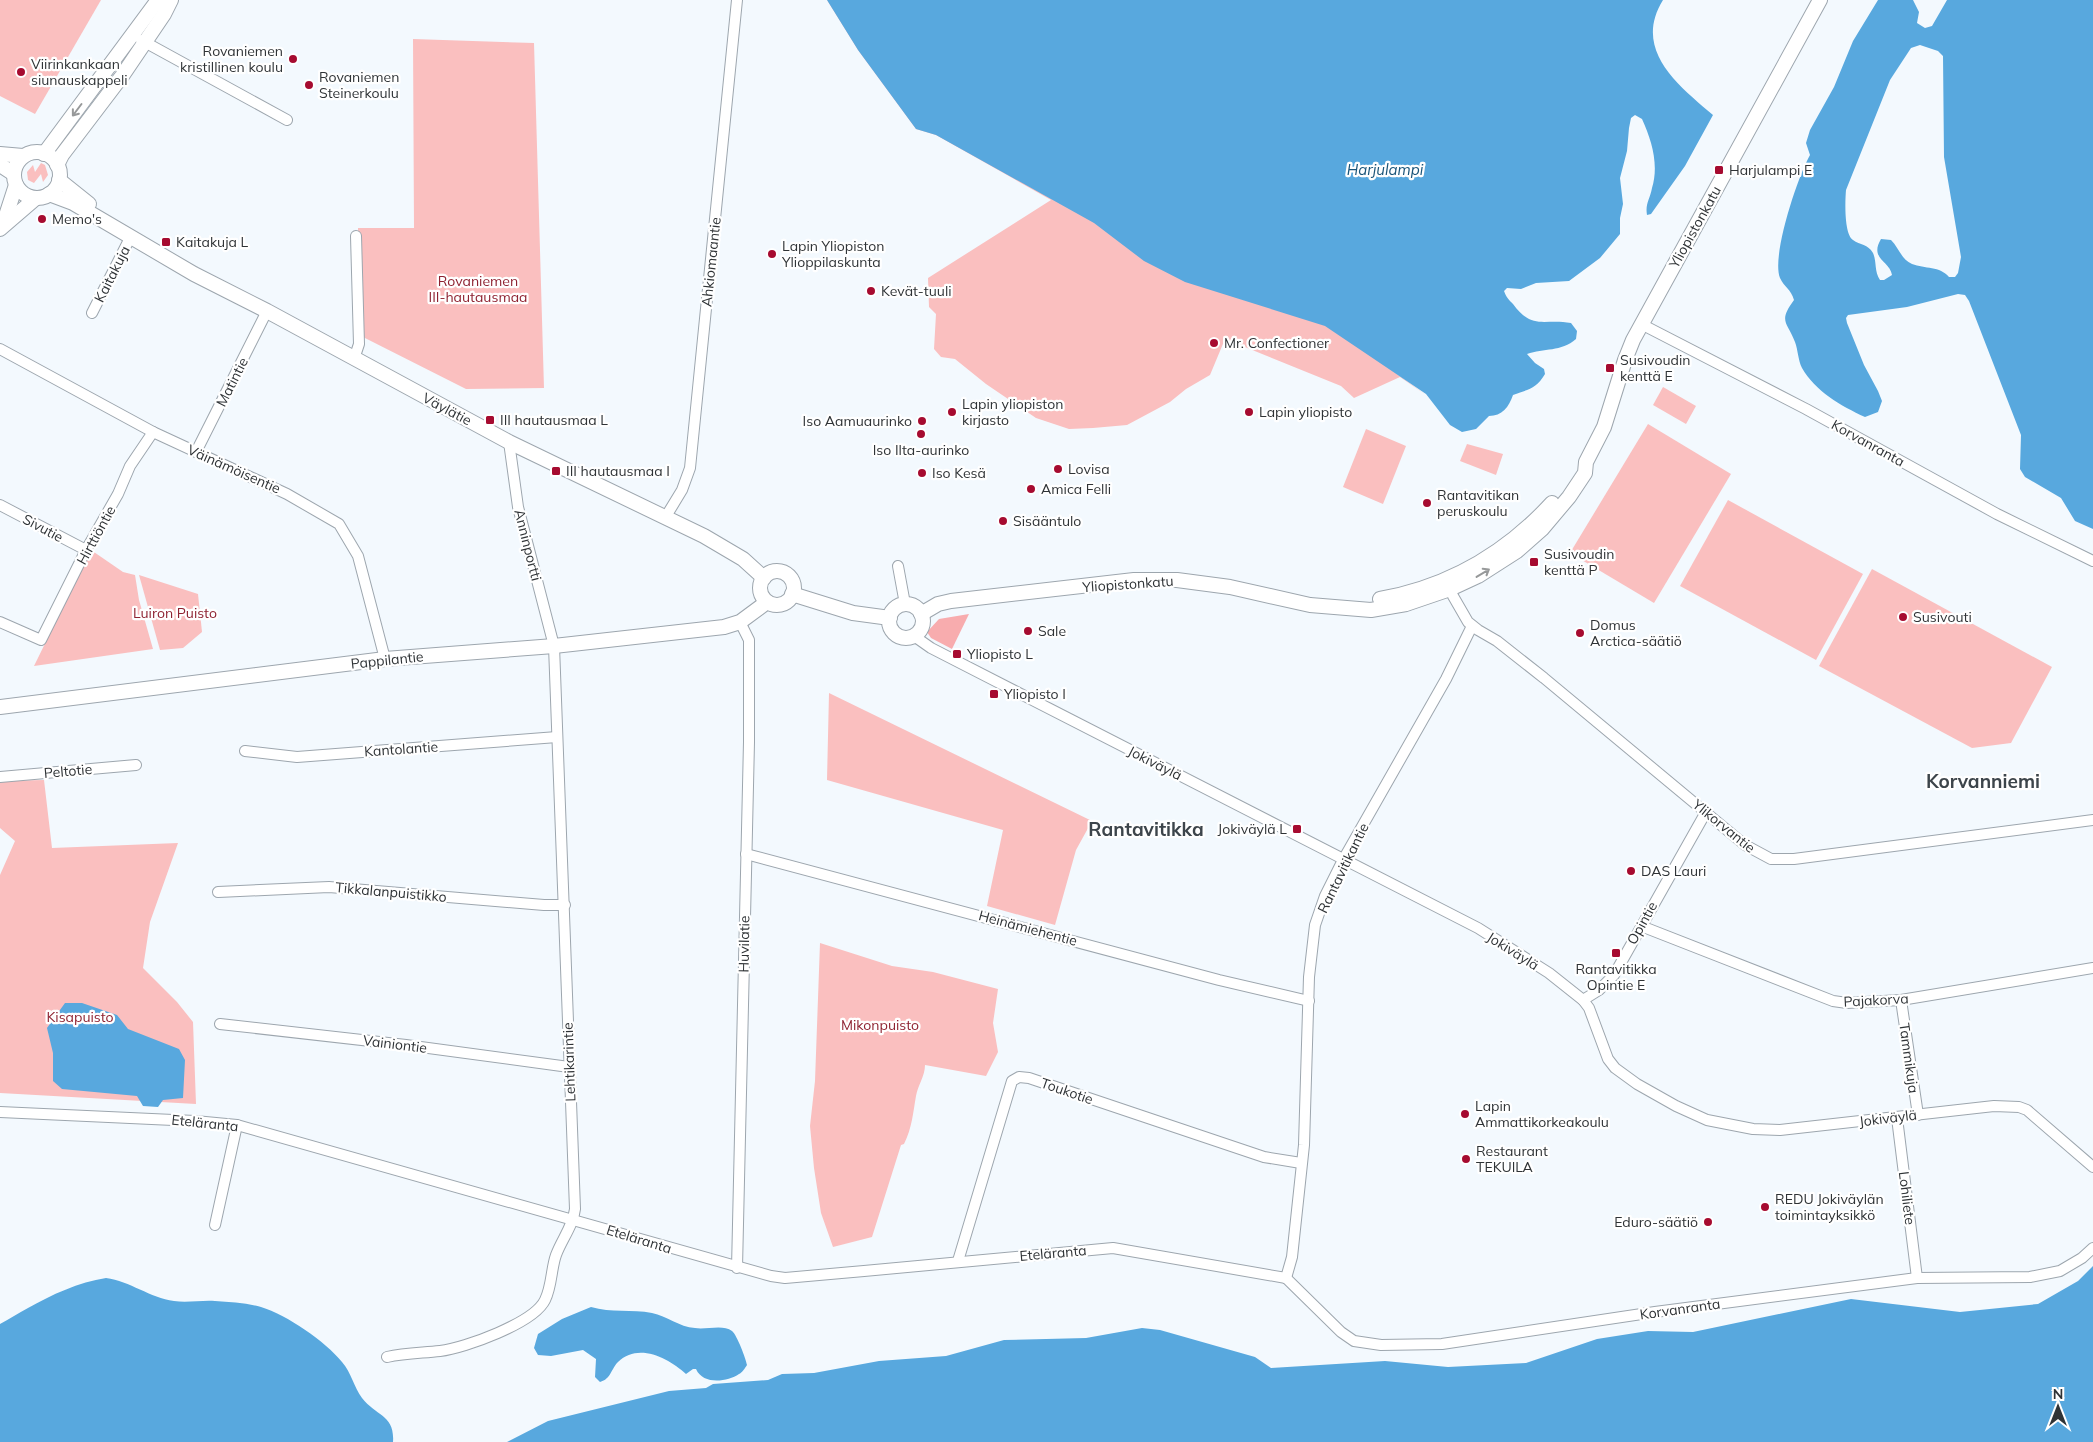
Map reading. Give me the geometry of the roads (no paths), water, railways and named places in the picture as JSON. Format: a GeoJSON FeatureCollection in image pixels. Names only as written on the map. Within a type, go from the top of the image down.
{"type":"FeatureCollection","features":[{"type":"Feature","properties":{"kind":"street"},"geometry":{"type":"LineString","coordinates":[[44,154],[158,0]]}},
{"type":"Feature","properties":{"kind":"street"},"geometry":{"type":"LineString","coordinates":[[1,227],[54,190],[59,180],[57,165],[62,155],[145,43],[171,0]]}},
{"type":"Feature","properties":{"kind":"street","name":"Ahkiomaantie"},"geometry":{"type":"LineString","coordinates":[[664,518],[679,495],[690,468],[737,0]]}},
{"type":"Feature","properties":{"kind":"street","name":"Yliopistonkatu"},"geometry":{"type":"LineString","coordinates":[[921,614],[938,604],[951,601],[1156,579],[1202,582],[1293,602],[1336,606],[1404,594],[1478,576],[1517,551],[1542,529],[1585,473],[1586,462],[1604,427],[1627,354],[1662,286],[1820,0]]}},
{"type":"Feature","properties":{"kind":"street"},"geometry":{"type":"LineString","coordinates":[[132,35],[287,120]]}},
{"type":"Feature","properties":{"kind":"street"},"geometry":{"type":"LineString","coordinates":[[1,227],[15,179],[18,161],[30,153],[44,154],[57,165]]}},
{"type":"Feature","properties":{"kind":"street"},"geometry":{"type":"LineString","coordinates":[[0,154],[24,156]]}},
{"type":"Feature","properties":{"kind":"street"},"geometry":{"type":"LineString","coordinates":[[0,165],[15,179],[23,193],[43,196]]}},
{"type":"Feature","properties":{"kind":"street","name":"Väylätie"},"geometry":{"type":"LineString","coordinates":[[59,180],[131,236]]}},
{"type":"Feature","properties":{"kind":"street","name":"Väylätie"},"geometry":{"type":"LineString","coordinates":[[43,196],[73,203],[194,274],[268,311],[509,442],[712,540],[743,559],[764,578]]}},
{"type":"Feature","properties":{"kind":"street","name":"Kaitakuja"},"geometry":{"type":"LineString","coordinates":[[92,313],[131,236]]}},
{"type":"Feature","properties":{"kind":"street"},"geometry":{"type":"LineString","coordinates":[[354,359],[359,344],[356,236]]}},
{"type":"Feature","properties":{"kind":"street","name":"Matintie"},"geometry":{"type":"LineString","coordinates":[[196,452],[268,311]]}},
{"type":"Feature","properties":{"kind":"street","name":"Korvanranta"},"geometry":{"type":"LineString","coordinates":[[1643,325],[1806,409],[1997,514],[2093,561]]}},
{"type":"Feature","properties":{"kind":"street","name":"Väinämöisentie"},"geometry":{"type":"LineString","coordinates":[[0,349],[153,432],[288,494],[339,524],[358,556],[385,659]]}},
{"type":"Feature","properties":{"kind":"street","name":"Hirttiöntie"},"geometry":{"type":"LineString","coordinates":[[0,622],[41,640],[86,550],[118,494],[130,466],[153,432]]}},
{"type":"Feature","properties":{"kind":"street","name":"Anninportti"},"geometry":{"type":"LineString","coordinates":[[509,442],[518,507],[554,646]]}},
{"type":"Feature","properties":{"kind":"street","name":"Sivutie"},"geometry":{"type":"LineString","coordinates":[[0,505],[86,550]]}},
{"type":"Feature","properties":{"kind":"street"},"geometry":{"type":"LineString","coordinates":[[898,566],[905,604]]}},
{"type":"Feature","properties":{"kind":"street"},"geometry":{"type":"LineString","coordinates":[[778,571],[788,575],[793,584],[792,594],[784,603],[773,604],[767,602],[760,588],[764,578],[772,572],[778,571]]}},
{"type":"Feature","properties":{"kind":"street"},"geometry":{"type":"LineString","coordinates":[[1449,584],[1462,615],[1472,626]]}},
{"type":"Feature","properties":{"kind":"street"},"geometry":{"type":"LineString","coordinates":[[792,594],[853,613],[890,618]]}},
{"type":"Feature","properties":{"kind":"street","name":"Pappilantie"},"geometry":{"type":"LineString","coordinates":[[0,707],[385,659],[554,646],[724,627],[740,622],[767,602]]}},
{"type":"Feature","properties":{"kind":"street"},"geometry":{"type":"LineString","coordinates":[[905,604],[914,607],[921,614],[923,624],[914,636],[903,638],[898,636],[891,628],[890,618],[895,608],[905,604]]}},
{"type":"Feature","properties":{"kind":"street","name":"Huvilatie"},"geometry":{"type":"LineString","coordinates":[[737,1268],[746,854],[748,640],[740,622]]}},
{"type":"Feature","properties":{"kind":"street","name":"Ylikorvantie"},"geometry":{"type":"LineString","coordinates":[[1472,626],[1498,641],[1753,851],[1771,858],[1784,859],[2093,820]]}},
{"type":"Feature","properties":{"kind":"street","name":"Rantavitikantie"},"geometry":{"type":"LineString","coordinates":[[1286,1278],[1292,1257],[1302,1162],[1311,954],[1315,925],[1343,860],[1446,679],[1472,626]]}},
{"type":"Feature","properties":{"kind":"street","name":"Jokiväylä"},"geometry":{"type":"LineString","coordinates":[[914,636],[931,648],[1478,928],[1549,973],[1583,1000],[1589,1008],[1608,1059],[1615,1068],[1658,1097],[1707,1120],[1753,1129],[1780,1130],[1994,1106],[2019,1107],[2027,1110],[2093,1167]]}},
{"type":"Feature","properties":{"kind":"street","name":"Lehtikarintie"},"geometry":{"type":"LineString","coordinates":[[387,1357],[408,1352],[442,1351],[497,1334],[534,1313],[545,1300],[556,1256],[574,1219],[565,905],[554,646]]}},
{"type":"Feature","properties":{"kind":"street","name":"Kantolantie"},"geometry":{"type":"LineString","coordinates":[[245,751],[297,757],[557,737]]}},
{"type":"Feature","properties":{"kind":"street","name":"Peltotie"},"geometry":{"type":"LineString","coordinates":[[0,777],[136,765]]}},
{"type":"Feature","properties":{"kind":"street","name":"Opintie"},"geometry":{"type":"LineString","coordinates":[[1583,1000],[1609,981],[1706,812]]}},
{"type":"Feature","properties":{"kind":"street","name":"Heinämiehentie"},"geometry":{"type":"LineString","coordinates":[[746,854],[1219,980],[1309,1001]]}},
{"type":"Feature","properties":{"kind":"street","name":"Tikkalanpuistikko"},"geometry":{"type":"LineString","coordinates":[[218,892],[329,887],[544,905],[565,905]]}},
{"type":"Feature","properties":{"kind":"street","name":"Pajakorva"},"geometry":{"type":"LineString","coordinates":[[1641,926],[1833,1001],[1847,1003],[1901,1000],[2093,968]]}},
{"type":"Feature","properties":{"kind":"street","name":"Tammikuja"},"geometry":{"type":"LineString","coordinates":[[1901,1000],[1918,1115]]}},
{"type":"Feature","properties":{"kind":"street","name":"Vainiontie"},"geometry":{"type":"LineString","coordinates":[[220,1024],[569,1066]]}},
{"type":"Feature","properties":{"kind":"street","name":"Toukotie"},"geometry":{"type":"LineString","coordinates":[[958,1261],[1012,1081],[1019,1077],[1029,1078],[1264,1157],[1302,1162]]}},
{"type":"Feature","properties":{"kind":"street","name":"Eteläranta"},"geometry":{"type":"LineString","coordinates":[[0,1112],[195,1121],[238,1125],[574,1219],[737,1268],[785,1278],[1113,1248],[1286,1278]]}},
{"type":"Feature","properties":{"kind":"street","name":"Lohiliete"},"geometry":{"type":"LineString","coordinates":[[1897,1118],[1917,1278]]}},
{"type":"Feature","properties":{"kind":"street"},"geometry":{"type":"LineString","coordinates":[[216,1225],[238,1125]]}},
{"type":"Feature","properties":{"kind":"street","name":"Korvanranta"},"geometry":{"type":"LineString","coordinates":[[1286,1278],[1340,1332],[1354,1341],[1367,1344],[1390,1345],[1442,1344],[1656,1312],[1917,1278],[2030,1277],[2060,1271],[2082,1258],[2093,1248]]}},
{"type":"Feature","properties":{"kind":"water","name":"Harjulampi"},"geometry":{"type":"Polygon","coordinates":[[[827,0],[1663,0],[1655,18],[1653,35],[1656,51],[1674,79],[1713,115],[1685,166],[1651,214],[1647,215],[1647,205],[1654,179],[1655,162],[1649,136],[1642,119],[1635,115],[1631,118],[1627,151],[1620,178],[1623,204],[1620,218],[1620,234],[1600,258],[1569,281],[1536,283],[1521,289],[1507,288],[1504,291],[1520,312],[1533,321],[1571,323],[1577,331],[1576,339],[1558,348],[1527,354],[1544,369],[1545,374],[1542,379],[1532,388],[1513,395],[1507,407],[1501,413],[1489,416],[1476,429],[1462,432],[1450,425],[1426,394],[1325,326],[1185,282],[1144,261],[1094,223],[936,135],[916,129],[858,50],[827,0]]]}},
{"type":"Feature","properties":{"kind":"water"},"geometry":{"type":"Polygon","coordinates":[[[1878,0],[1913,0],[1919,12],[1917,23],[1925,28],[1932,26],[1947,0],[2093,0],[2093,529],[2075,521],[2061,498],[2025,477],[2020,469],[2021,435],[1965,295],[1958,294],[1907,307],[1848,315],[1846,318],[1847,323],[1864,365],[1882,401],[1878,412],[1865,417],[1847,408],[1821,391],[1802,368],[1795,342],[1785,317],[1794,300],[1780,278],[1778,267],[1779,252],[1793,197],[1810,155],[1806,143],[1810,130],[1834,87],[1853,41],[1878,0]],[[1920,45],[1911,48],[1890,80],[1846,190],[1846,217],[1850,237],[1871,250],[1880,280],[1884,280],[1892,275],[1877,251],[1881,239],[1891,240],[1905,259],[1912,264],[1937,269],[1949,277],[1955,277],[1958,273],[1961,257],[1944,157],[1943,56],[1938,51],[1920,45]]]}},
{"type":"Feature","properties":{"kind":"water"},"geometry":{"type":"Polygon","coordinates":[[[65,1003],[82,1003],[117,1015],[128,1029],[179,1049],[185,1060],[183,1098],[163,1100],[158,1107],[143,1106],[137,1096],[62,1089],[53,1081],[53,1053],[47,1028],[65,1003]]]}},
{"type":"Feature","properties":{"kind":"water"},"geometry":{"type":"Polygon","coordinates":[[[2093,1266],[2093,1442],[507,1442],[548,1421],[669,1391],[706,1388],[713,1384],[768,1380],[782,1374],[814,1373],[879,1361],[946,1356],[1004,1340],[1086,1338],[1142,1328],[1160,1330],[1255,1357],[1271,1368],[1385,1361],[1448,1367],[1526,1363],[1597,1339],[1648,1331],[1693,1332],[1851,1299],[1960,1312],[2038,1304],[2078,1281],[2093,1266]]]}},
{"type":"Feature","properties":{"kind":"water"},"geometry":{"type":"Polygon","coordinates":[[[106,1278],[123,1282],[157,1297],[174,1301],[215,1301],[261,1307],[294,1322],[316,1337],[342,1362],[362,1398],[388,1421],[393,1433],[393,1442],[0,1442],[0,1324],[56,1294],[76,1286],[106,1278]]]}},
{"type":"Feature","properties":{"kind":"water"},"geometry":{"type":"Polygon","coordinates":[[[591,1307],[606,1310],[652,1313],[689,1327],[728,1329],[736,1337],[747,1365],[741,1373],[734,1377],[710,1380],[704,1378],[696,1369],[686,1374],[662,1358],[644,1353],[635,1353],[626,1356],[618,1362],[609,1376],[600,1382],[595,1377],[596,1359],[583,1350],[551,1356],[538,1355],[534,1348],[538,1334],[562,1319],[591,1307]]]}},
{"type":"Feature","properties":{"kind":"place","name":"Rovaniemen kristillinen koulu"},"geometry":{"type":"Point","coordinates":[293,59]}},
{"type":"Feature","properties":{"kind":"place","name":"Viirinkankaan siunauskappeli"},"geometry":{"type":"Point","coordinates":[21,72]}},
{"type":"Feature","properties":{"kind":"place","name":"Rovaniemen Steinerkoulu"},"geometry":{"type":"Point","coordinates":[309,85]}},
{"type":"Feature","properties":{"kind":"place","name":"Harjulampi E"},"geometry":{"type":"Point","coordinates":[1719,170]}},
{"type":"Feature","properties":{"kind":"place","name":"Memo's"},"geometry":{"type":"Point","coordinates":[42,219]}},
{"type":"Feature","properties":{"kind":"place","name":"Kaitakuja L"},"geometry":{"type":"Point","coordinates":[166,242]}},
{"type":"Feature","properties":{"kind":"place","name":"Lapin Yliopiston Ylioppilaskunta"},"geometry":{"type":"Point","coordinates":[772,254]}},
{"type":"Feature","properties":{"kind":"place","name":"Kevät-tuuli"},"geometry":{"type":"Point","coordinates":[871,291]}},
{"type":"Feature","properties":{"kind":"place","name":"Mr. Confectioner"},"geometry":{"type":"Point","coordinates":[1214,343]}},
{"type":"Feature","properties":{"kind":"place","name":"Susivoudin kenttä E"},"geometry":{"type":"Point","coordinates":[1610,368]}},
{"type":"Feature","properties":{"kind":"place","name":"Lapin yliopiston kirjasto"},"geometry":{"type":"Point","coordinates":[952,412]}},
{"type":"Feature","properties":{"kind":"place","name":"Lapin yliopisto"},"geometry":{"type":"Point","coordinates":[1249,412]}},
{"type":"Feature","properties":{"kind":"place","name":"III hautausmaa L"},"geometry":{"type":"Point","coordinates":[490,420]}},
{"type":"Feature","properties":{"kind":"place","name":"Iso Aamuaurinko"},"geometry":{"type":"Point","coordinates":[922,421]}},
{"type":"Feature","properties":{"kind":"place","name":"Iso Ilta-aurinko"},"geometry":{"type":"Point","coordinates":[921,434]}},
{"type":"Feature","properties":{"kind":"place","name":"Lovisa"},"geometry":{"type":"Point","coordinates":[1058,469]}},
{"type":"Feature","properties":{"kind":"place","name":"III hautausmaa I"},"geometry":{"type":"Point","coordinates":[556,471]}},
{"type":"Feature","properties":{"kind":"place","name":"Iso Kesä"},"geometry":{"type":"Point","coordinates":[922,473]}},
{"type":"Feature","properties":{"kind":"place","name":"Amica Felli"},"geometry":{"type":"Point","coordinates":[1031,489]}},
{"type":"Feature","properties":{"kind":"place","name":"Rantavitikan peruskoulu"},"geometry":{"type":"Point","coordinates":[1427,503]}},
{"type":"Feature","properties":{"kind":"place","name":"Sisääntulo"},"geometry":{"type":"Point","coordinates":[1003,521]}},
{"type":"Feature","properties":{"kind":"place","name":"Susivoudin kenttä P"},"geometry":{"type":"Point","coordinates":[1534,562]}},
{"type":"Feature","properties":{"kind":"place","name":"Susivouti"},"geometry":{"type":"Point","coordinates":[1903,617]}},
{"type":"Feature","properties":{"kind":"place","name":"Sale"},"geometry":{"type":"Point","coordinates":[1028,631]}},
{"type":"Feature","properties":{"kind":"place","name":"Domus Arctica-säätiö"},"geometry":{"type":"Point","coordinates":[1580,633]}},
{"type":"Feature","properties":{"kind":"place","name":"Yliopisto L"},"geometry":{"type":"Point","coordinates":[957,654]}},
{"type":"Feature","properties":{"kind":"place","name":"Yliopisto I"},"geometry":{"type":"Point","coordinates":[994,694]}},
{"type":"Feature","properties":{"kind":"place","name":"Jokiväylä L"},"geometry":{"type":"Point","coordinates":[1297,829]}},
{"type":"Feature","properties":{"kind":"place","name":"DAS Lauri"},"geometry":{"type":"Point","coordinates":[1631,871]}},
{"type":"Feature","properties":{"kind":"place","name":"Rantavitikka Opintie E"},"geometry":{"type":"Point","coordinates":[1616,953]}},
{"type":"Feature","properties":{"kind":"place","name":"Lapin Ammattikorkeakoulu"},"geometry":{"type":"Point","coordinates":[1465,1114]}},
{"type":"Feature","properties":{"kind":"place","name":"Restaurant TEKUILA"},"geometry":{"type":"Point","coordinates":[1466,1159]}},
{"type":"Feature","properties":{"kind":"place","name":"REDU Jokiväylän toimintayksikkö"},"geometry":{"type":"Point","coordinates":[1765,1207]}},
{"type":"Feature","properties":{"kind":"place","name":"Eduro-säätiö"},"geometry":{"type":"Point","coordinates":[1708,1222]}},
{"type":"Feature","properties":{"kind":"district","name":"Korvanniemi"},"geometry":{"type":"Point","coordinates":[1983,781]}},
{"type":"Feature","properties":{"kind":"district","name":"Rantavitikka"},"geometry":{"type":"Point","coordinates":[1146,829]}},
{"type":"Feature","properties":{"kind":"park label","name":"Rovaniemen III-hautausmaa"},"geometry":{"type":"Point","coordinates":[478,290]}},
{"type":"Feature","properties":{"kind":"park label","name":"Luiron Puisto"},"geometry":{"type":"Point","coordinates":[175,613]}},
{"type":"Feature","properties":{"kind":"park label","name":"Kisapuisto"},"geometry":{"type":"Point","coordinates":[80,1017]}},
{"type":"Feature","properties":{"kind":"park label","name":"Mikonpuisto"},"geometry":{"type":"Point","coordinates":[880,1025]}}]}
